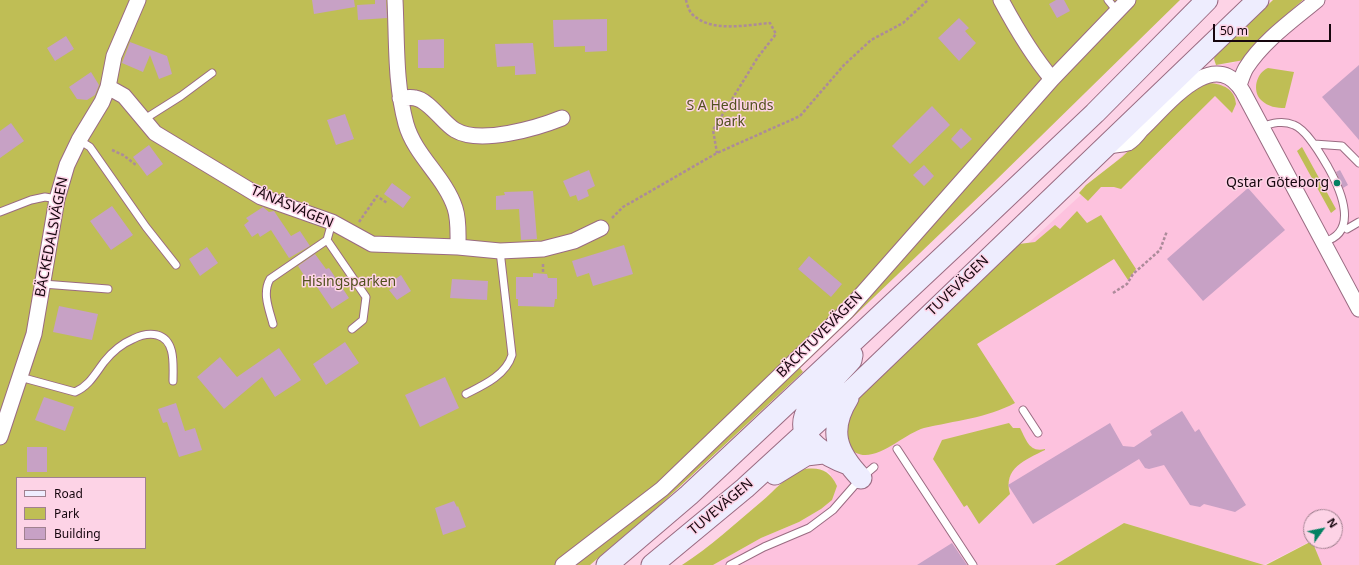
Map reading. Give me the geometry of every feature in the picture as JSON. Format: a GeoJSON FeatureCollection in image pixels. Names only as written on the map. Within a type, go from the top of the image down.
{"type":"FeatureCollection","features":[{"type":"Feature","properties":{"kind":"main road","name":"TUVEVÄGEN"},"geometry":{"type":"LineString","coordinates":[[607,565],[689,495],[856,339],[1095,113],[1207,0]]}},
{"type":"Feature","properties":{"kind":"main road","name":"TUVEVÄGEN"},"geometry":{"type":"LineString","coordinates":[[653,564],[745,488],[853,389],[976,269],[1258,0]]}},
{"type":"Feature","properties":{"kind":"main road"},"geometry":{"type":"LineString","coordinates":[[856,339],[852,360],[808,410],[804,425],[806,432],[823,453],[861,470]]}},
{"type":"Feature","properties":{"kind":"main road"},"geometry":{"type":"LineString","coordinates":[[853,389],[837,419],[837,441],[861,470]]}},
{"type":"Feature","properties":{"kind":"main road"},"geometry":{"type":"LineString","coordinates":[[653,564],[689,545],[792,462],[806,455],[823,453]]}},
{"type":"Feature","properties":{"kind":"street","name":"BÄCKEDALSVÄGEN"},"geometry":{"type":"LineString","coordinates":[[0,437],[4,421],[34,334],[57,199],[67,165],[79,140],[102,102],[108,87],[114,56],[138,0]]}},
{"type":"Feature","properties":{"kind":"street"},"geometry":{"type":"LineString","coordinates":[[395,0],[398,77],[400,98],[406,125],[415,144],[449,193],[456,209],[458,247]]}},
{"type":"Feature","properties":{"kind":"street"},"geometry":{"type":"LineString","coordinates":[[1001,0],[1019,34],[1052,79]]}},
{"type":"Feature","properties":{"kind":"street","name":"BÄCKTUVEVÄGEN"},"geometry":{"type":"LineString","coordinates":[[563,565],[662,489],[847,312],[1052,79],[1112,5],[1128,0]]}},
{"type":"Feature","properties":{"kind":"street"},"geometry":{"type":"LineString","coordinates":[[1239,86],[1245,68],[1262,49],[1286,26],[1317,0]]}},
{"type":"Feature","properties":{"kind":"street"},"geometry":{"type":"LineString","coordinates":[[1106,146],[1128,143],[1195,80],[1213,73],[1228,76],[1239,86],[1359,309]]}},
{"type":"Feature","properties":{"kind":"street","name":"TÅNÅSVÄGEN"},"geometry":{"type":"LineString","coordinates":[[108,87],[124,96],[155,133],[261,197],[332,222],[351,234],[372,244],[458,247],[500,251],[543,249],[558,246],[601,228]]}},
{"type":"Feature","properties":{"kind":"street"},"geometry":{"type":"LineString","coordinates":[[400,98],[417,98],[457,131],[478,136],[531,128],[562,118]]}},
{"type":"Feature","properties":{"kind":"lane"},"geometry":{"type":"LineString","coordinates":[[143,120],[181,96],[212,73]]}},
{"type":"Feature","properties":{"kind":"lane"},"geometry":{"type":"LineString","coordinates":[[1261,127],[1274,122],[1295,125],[1314,144],[1346,198],[1349,213],[1347,229]]}},
{"type":"Feature","properties":{"kind":"lane"},"geometry":{"type":"LineString","coordinates":[[79,140],[90,147],[146,227],[176,265]]}},
{"type":"Feature","properties":{"kind":"lane"},"geometry":{"type":"LineString","coordinates":[[1314,144],[1342,146],[1359,163]]}},
{"type":"Feature","properties":{"kind":"lane"},"geometry":{"type":"LineString","coordinates":[[0,212],[31,200],[45,198],[57,199]]}},
{"type":"Feature","properties":{"kind":"lane"},"geometry":{"type":"LineString","coordinates":[[273,324],[266,296],[266,286],[270,279],[327,240],[332,222]]}},
{"type":"Feature","properties":{"kind":"lane"},"geometry":{"type":"LineString","coordinates":[[1323,242],[1336,240],[1347,229],[1359,222]]}},
{"type":"Feature","properties":{"kind":"lane"},"geometry":{"type":"LineString","coordinates":[[327,240],[366,297],[363,320],[352,329]]}},
{"type":"Feature","properties":{"kind":"lane"},"geometry":{"type":"LineString","coordinates":[[466,394],[489,382],[509,364],[512,355],[500,251]]}},
{"type":"Feature","properties":{"kind":"lane"},"geometry":{"type":"LineString","coordinates":[[43,284],[108,289]]}},
{"type":"Feature","properties":{"kind":"lane"},"geometry":{"type":"LineString","coordinates":[[20,377],[75,392],[83,389],[92,380],[113,351],[132,339],[150,334],[160,336],[167,342],[172,351],[173,381]]}},
{"type":"Feature","properties":{"kind":"lane"},"geometry":{"type":"LineString","coordinates":[[1023,410],[1038,433]]}},
{"type":"Feature","properties":{"kind":"lane"},"geometry":{"type":"LineString","coordinates":[[897,449],[973,565]]}},
{"type":"Feature","properties":{"kind":"lane"},"geometry":{"type":"LineString","coordinates":[[730,565],[764,547],[809,528],[833,510],[861,470]]}},
{"type":"Feature","properties":{"kind":"path"},"geometry":{"type":"LineString","coordinates":[[686,0],[691,14],[709,24],[732,26],[770,23],[776,34],[758,57],[713,130],[717,153]]}},
{"type":"Feature","properties":{"kind":"path"},"geometry":{"type":"LineString","coordinates":[[601,228],[623,207],[717,153],[800,116],[844,65],[871,40],[904,23],[928,0]]}},
{"type":"Feature","properties":{"kind":"path"},"geometry":{"type":"LineString","coordinates":[[112,150],[136,165]]}},
{"type":"Feature","properties":{"kind":"path"},"geometry":{"type":"LineString","coordinates":[[351,234],[377,196],[387,203]]}},
{"type":"Feature","properties":{"kind":"path"},"geometry":{"type":"LineString","coordinates":[[1113,293],[1127,284],[1134,274],[1160,250],[1167,232]]}},
{"type":"Feature","properties":{"kind":"shaded area"},"geometry":{"type":"Polygon","coordinates":[[[1303,0],[1359,0],[1359,565],[1322,565],[1315,549],[1343,549],[1343,509],[1303,509],[1303,545],[1264,565],[1124,523],[1055,565],[713,565],[761,538],[799,522],[821,509],[831,474],[827,471],[849,449],[900,361],[1083,193],[1216,65],[1234,63],[1303,0]]]}},
{"type":"Feature","properties":{"kind":"green space","name":"Hisingsparken"},"geometry":{"type":"Polygon","coordinates":[[[0,0],[1180,0],[992,184],[800,368],[803,372],[660,505],[590,565],[0,565],[0,0]]]}},
{"type":"Feature","properties":{"kind":"green space"},"geometry":{"type":"Polygon","coordinates":[[[1273,0],[1303,0],[1267,32],[1244,60],[1216,65],[1214,59],[1215,56],[1273,0]]]}},
{"type":"Feature","properties":{"kind":"green space"},"geometry":{"type":"Polygon","coordinates":[[[1268,68],[1294,72],[1285,108],[1270,106],[1258,96],[1256,87],[1258,78],[1264,70],[1268,68]]]}},
{"type":"Feature","properties":{"kind":"green space"},"geometry":{"type":"Polygon","coordinates":[[[1209,83],[1223,86],[1231,91],[1236,104],[1232,113],[1215,96],[1121,189],[1114,187],[1101,187],[1088,201],[1079,193],[1086,185],[1122,157],[1196,87],[1209,83]]]}},
{"type":"Feature","properties":{"kind":"green space"},"geometry":{"type":"Polygon","coordinates":[[[1302,147],[1336,209],[1331,213],[1297,151],[1302,147]]]}},
{"type":"Feature","properties":{"kind":"green space"},"geometry":{"type":"Polygon","coordinates":[[[1077,211],[1087,223],[1101,215],[1136,269],[1128,280],[1114,259],[977,344],[1015,403],[982,416],[924,428],[875,453],[865,455],[856,453],[848,446],[846,443],[846,423],[850,411],[858,398],[1019,244],[1035,242],[1055,225],[1060,229],[1077,211]]]}},
{"type":"Feature","properties":{"kind":"green space"},"geometry":{"type":"Polygon","coordinates":[[[1009,423],[1013,428],[1020,428],[1026,441],[1032,447],[1035,449],[1045,450],[1023,461],[1017,466],[1010,478],[1010,494],[979,524],[967,505],[964,507],[933,459],[942,440],[1009,423]]]}},
{"type":"Feature","properties":{"kind":"green space"},"geometry":{"type":"Polygon","coordinates":[[[805,469],[824,471],[831,477],[837,486],[832,500],[821,509],[799,522],[761,538],[713,565],[682,565],[722,535],[792,475],[805,469]]]}},
{"type":"Feature","properties":{"kind":"green space"},"geometry":{"type":"Polygon","coordinates":[[[1124,523],[1264,565],[1055,565],[1124,523]]]}},
{"type":"Feature","properties":{"kind":"green space"},"geometry":{"type":"Polygon","coordinates":[[[1303,546],[1303,549],[1315,549],[1322,565],[1266,565],[1303,546]]]}},
{"type":"Feature","properties":{"kind":"building"},"geometry":{"type":"Polygon","coordinates":[[[312,0],[354,0],[355,7],[314,14],[312,0]]]}},
{"type":"Feature","properties":{"kind":"building"},"geometry":{"type":"Polygon","coordinates":[[[375,0],[386,0],[387,18],[358,20],[357,5],[375,4],[375,0]]]}},
{"type":"Feature","properties":{"kind":"building"},"geometry":{"type":"Polygon","coordinates":[[[1056,0],[1064,0],[1070,11],[1057,18],[1049,4],[1056,0]]]}},
{"type":"Feature","properties":{"kind":"building"},"geometry":{"type":"Polygon","coordinates":[[[959,18],[969,28],[965,31],[976,43],[959,61],[938,38],[959,18]]]}},
{"type":"Feature","properties":{"kind":"building"},"geometry":{"type":"Polygon","coordinates":[[[607,19],[607,51],[585,52],[585,46],[554,47],[553,20],[607,19]]]}},
{"type":"Feature","properties":{"kind":"building"},"geometry":{"type":"Polygon","coordinates":[[[66,36],[74,49],[55,61],[47,48],[66,36]]]}},
{"type":"Feature","properties":{"kind":"building"},"geometry":{"type":"Polygon","coordinates":[[[444,39],[444,68],[418,68],[418,40],[444,39]]]}},
{"type":"Feature","properties":{"kind":"building"},"geometry":{"type":"Polygon","coordinates":[[[130,42],[167,56],[172,74],[159,79],[150,55],[143,72],[122,63],[130,42]]]}},
{"type":"Feature","properties":{"kind":"building"},"geometry":{"type":"Polygon","coordinates":[[[533,43],[536,74],[515,75],[515,66],[497,67],[495,44],[533,43]]]}},
{"type":"Feature","properties":{"kind":"building"},"geometry":{"type":"Polygon","coordinates":[[[1359,65],[1359,140],[1322,97],[1359,65]]]}},
{"type":"Feature","properties":{"kind":"building"},"geometry":{"type":"Polygon","coordinates":[[[91,72],[99,85],[95,95],[87,100],[77,99],[69,87],[91,72]]]}},
{"type":"Feature","properties":{"kind":"building"},"geometry":{"type":"Polygon","coordinates":[[[932,106],[950,125],[910,164],[892,146],[932,106]]]}},
{"type":"Feature","properties":{"kind":"building"},"geometry":{"type":"Polygon","coordinates":[[[345,114],[354,139],[336,145],[327,120],[345,114]]]}},
{"type":"Feature","properties":{"kind":"building"},"geometry":{"type":"Polygon","coordinates":[[[11,123],[24,141],[0,158],[0,131],[11,123]]]}},
{"type":"Feature","properties":{"kind":"building"},"geometry":{"type":"Polygon","coordinates":[[[961,128],[972,139],[961,149],[951,139],[961,128]]]}},
{"type":"Feature","properties":{"kind":"building"},"geometry":{"type":"Polygon","coordinates":[[[149,145],[163,164],[147,176],[133,157],[149,145]]]}},
{"type":"Feature","properties":{"kind":"building"},"geometry":{"type":"Polygon","coordinates":[[[924,165],[934,176],[924,186],[913,175],[924,165]]]}},
{"type":"Feature","properties":{"kind":"building"},"geometry":{"type":"Polygon","coordinates":[[[589,170],[595,186],[587,190],[589,196],[578,201],[576,195],[570,197],[563,181],[589,170]]]}},
{"type":"Feature","properties":{"kind":"building"},"geometry":{"type":"Polygon","coordinates":[[[1340,170],[1348,185],[1343,188],[1336,172],[1340,170]]]}},
{"type":"Feature","properties":{"kind":"building"},"geometry":{"type":"Polygon","coordinates":[[[392,183],[411,197],[403,208],[384,194],[392,183]]]}},
{"type":"Feature","properties":{"kind":"building"},"geometry":{"type":"Polygon","coordinates":[[[1248,188],[1285,230],[1203,301],[1167,259],[1248,188]]]}},
{"type":"Feature","properties":{"kind":"building"},"geometry":{"type":"Polygon","coordinates":[[[533,191],[537,239],[521,240],[519,209],[496,210],[496,196],[505,195],[504,192],[533,191]]]}},
{"type":"Feature","properties":{"kind":"building"},"geometry":{"type":"Polygon","coordinates":[[[112,206],[133,235],[111,250],[90,221],[112,206]]]}},
{"type":"Feature","properties":{"kind":"building"},"geometry":{"type":"Polygon","coordinates":[[[263,207],[269,212],[274,211],[291,236],[300,231],[310,246],[289,258],[271,230],[260,237],[258,233],[252,237],[244,225],[249,221],[246,218],[263,207]]]}},
{"type":"Feature","properties":{"kind":"building"},"geometry":{"type":"Polygon","coordinates":[[[624,245],[633,274],[593,286],[589,273],[577,277],[572,261],[624,245]]]}},
{"type":"Feature","properties":{"kind":"building"},"geometry":{"type":"Polygon","coordinates":[[[207,247],[218,263],[200,276],[189,259],[207,247]]]}},
{"type":"Feature","properties":{"kind":"building"},"geometry":{"type":"Polygon","coordinates":[[[315,254],[326,269],[329,268],[349,298],[332,309],[313,281],[309,283],[298,266],[315,254]]]}},
{"type":"Feature","properties":{"kind":"building"},"geometry":{"type":"Polygon","coordinates":[[[809,256],[842,284],[831,297],[798,269],[809,256]]]}},
{"type":"Feature","properties":{"kind":"building"},"geometry":{"type":"Polygon","coordinates":[[[533,273],[547,274],[548,278],[557,278],[557,299],[555,299],[554,307],[518,306],[518,299],[516,299],[516,277],[533,277],[533,273]]]}},
{"type":"Feature","properties":{"kind":"building"},"geometry":{"type":"Polygon","coordinates":[[[401,275],[411,291],[397,300],[389,290],[394,287],[391,282],[401,275]]]}},
{"type":"Feature","properties":{"kind":"building"},"geometry":{"type":"Polygon","coordinates":[[[452,279],[488,281],[487,300],[450,298],[452,279]]]}},
{"type":"Feature","properties":{"kind":"building"},"geometry":{"type":"Polygon","coordinates":[[[59,306],[98,314],[92,340],[53,332],[59,306]]]}},
{"type":"Feature","properties":{"kind":"building"},"geometry":{"type":"Polygon","coordinates":[[[345,342],[359,363],[326,385],[313,364],[345,342]]]}},
{"type":"Feature","properties":{"kind":"building"},"geometry":{"type":"Polygon","coordinates":[[[279,348],[301,380],[275,397],[262,377],[224,409],[197,377],[220,357],[237,377],[279,348]]]}},
{"type":"Feature","properties":{"kind":"building"},"geometry":{"type":"Polygon","coordinates":[[[445,377],[459,408],[420,427],[405,395],[445,377]]]}},
{"type":"Feature","properties":{"kind":"building"},"geometry":{"type":"Polygon","coordinates":[[[44,397],[74,407],[65,431],[35,420],[44,397]]]}},
{"type":"Feature","properties":{"kind":"building"},"geometry":{"type":"Polygon","coordinates":[[[176,403],[185,431],[195,428],[202,450],[179,457],[167,422],[163,423],[158,409],[176,403]]]}},
{"type":"Feature","properties":{"kind":"building"},"geometry":{"type":"Polygon","coordinates":[[[1182,411],[1195,432],[1199,429],[1246,505],[1235,512],[1204,504],[1200,507],[1190,505],[1164,465],[1149,469],[1145,468],[1139,459],[1033,524],[1008,485],[1110,423],[1123,446],[1134,447],[1152,435],[1150,431],[1182,411]]]}},
{"type":"Feature","properties":{"kind":"building"},"geometry":{"type":"Polygon","coordinates":[[[27,447],[47,447],[47,472],[27,472],[27,447]]]}},
{"type":"Feature","properties":{"kind":"building"},"geometry":{"type":"Polygon","coordinates":[[[454,501],[457,507],[458,506],[466,527],[443,535],[435,508],[454,501]]]}},
{"type":"Feature","properties":{"kind":"building"},"geometry":{"type":"Polygon","coordinates":[[[952,543],[967,565],[917,565],[952,543]]]}},
{"type":"Feature","properties":{"kind":"place","name":"Qstar Göteborg"},"geometry":{"type":"Point","coordinates":[1337,183]}},
{"type":"Feature","properties":{"kind":"park label","name":"S A Hedlunds park"},"geometry":{"type":"Point","coordinates":[730,114]}}]}
